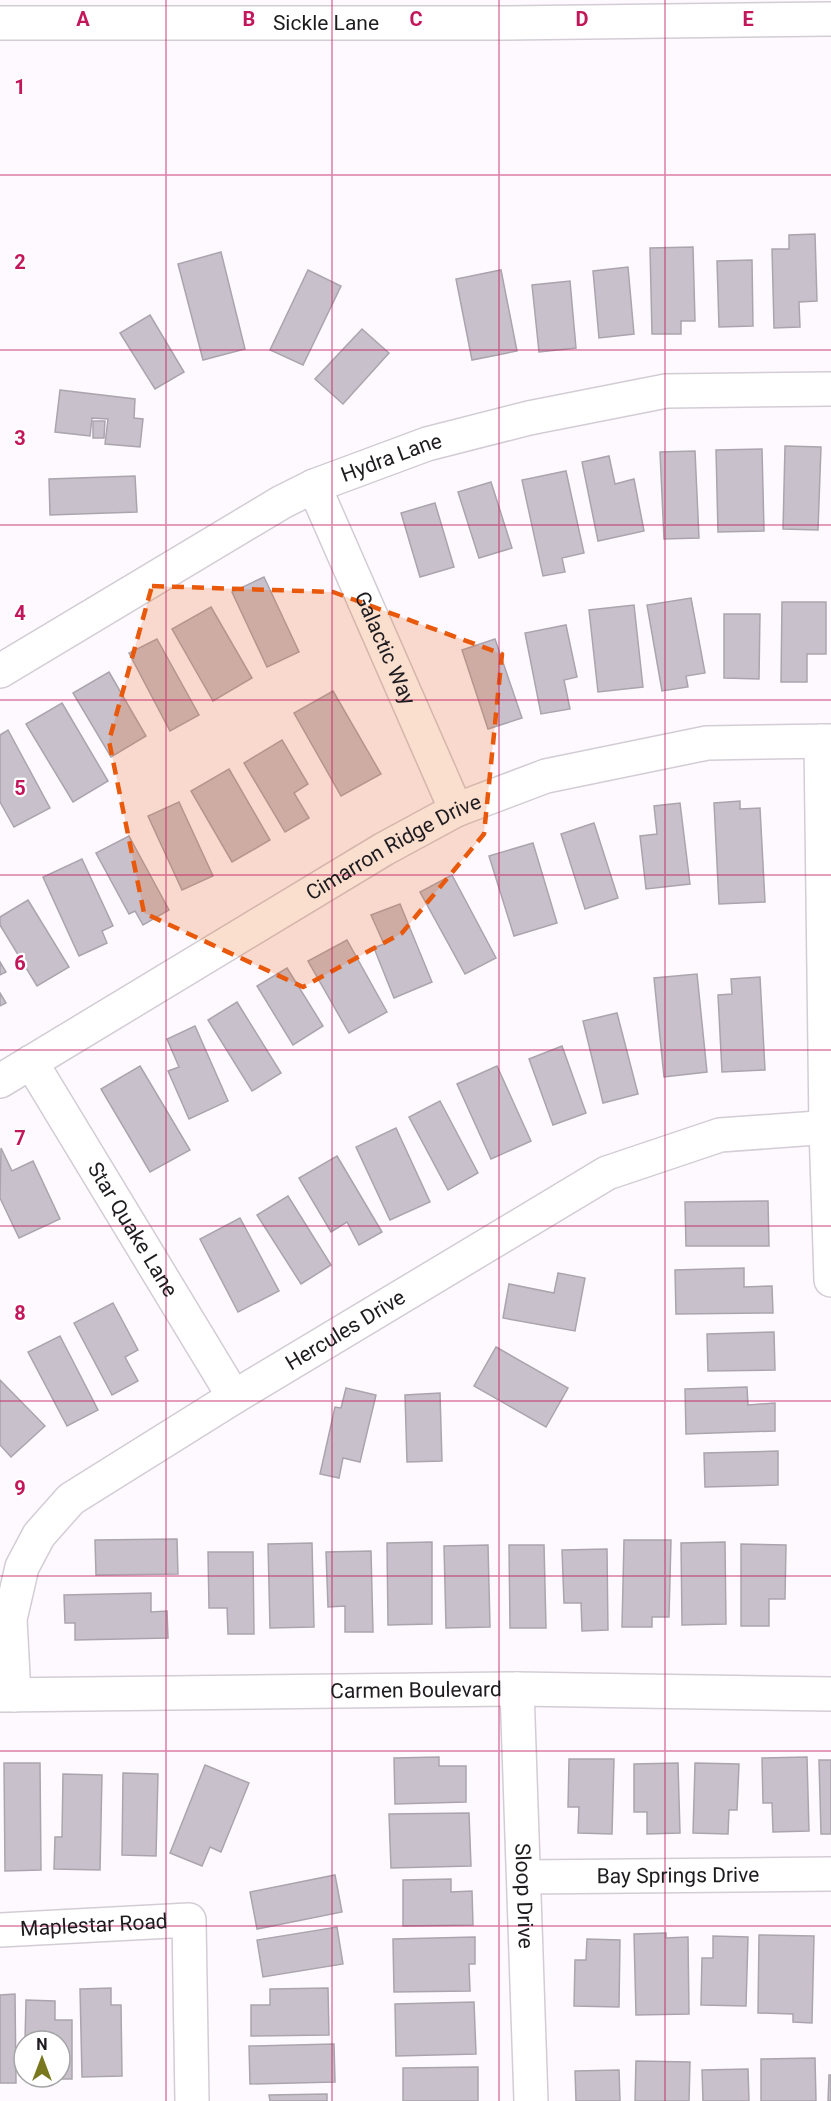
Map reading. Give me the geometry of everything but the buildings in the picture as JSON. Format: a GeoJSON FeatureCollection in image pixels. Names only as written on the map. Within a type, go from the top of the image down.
{"type":"FeatureCollection","features":[{"type":"Feature","properties":{"kind":"street","name":"Sickle Lane"},"geometry":{"type":"LineString","coordinates":[[0,23],[505,11],[831,19]]}},
{"type":"Feature","properties":{"kind":"street","name":"Hydra Lane"},"geometry":{"type":"LineString","coordinates":[[0,671],[282,502],[314,486],[428,444],[529,418],[666,392],[831,389]]}},
{"type":"Feature","properties":{"kind":"street","name":"Galactic Way"},"geometry":{"type":"LineString","coordinates":[[314,486],[456,810]]}},
{"type":"Feature","properties":{"kind":"street","name":"Cimarron Ridge Drive"},"geometry":{"type":"LineString","coordinates":[[0,1081],[384,849],[456,810],[546,776],[707,743],[826,741]]}},
{"type":"Feature","properties":{"kind":"street"},"geometry":{"type":"LineString","coordinates":[[826,741],[831,1280]]}},
{"type":"Feature","properties":{"kind":"street","name":"Star Quake Lane"},"geometry":{"type":"LineString","coordinates":[[31,1062],[234,1397]]}},
{"type":"Feature","properties":{"kind":"street","name":"Hercules Drive"},"geometry":{"type":"LineString","coordinates":[[7,1695],[10,1619],[22,1567],[39,1536],[71,1499],[234,1397],[607,1173],[720,1135],[829,1127]]}},
{"type":"Feature","properties":{"kind":"street","name":"Carmen Boulevard"},"geometry":{"type":"LineString","coordinates":[[7,1695],[518,1689],[831,1694]]}},
{"type":"Feature","properties":{"kind":"street","name":"Sloop Drive"},"geometry":{"type":"LineString","coordinates":[[518,1689],[531,2101]]}},
{"type":"Feature","properties":{"kind":"street","name":"Bay Springs Drive"},"geometry":{"type":"LineString","coordinates":[[525,1877],[831,1874]]}},
{"type":"Feature","properties":{"kind":"street","name":"Maplestar Road"},"geometry":{"type":"LineString","coordinates":[[0,1930],[189,1920],[192,2101]]}},
{"type":"Feature","properties":{"kind":"highlighted area"},"geometry":{"type":"Polygon","coordinates":[[[152,586],[333,592],[502,654],[484,834],[402,933],[303,987],[144,913],[109,741],[152,586]]]}}]}
